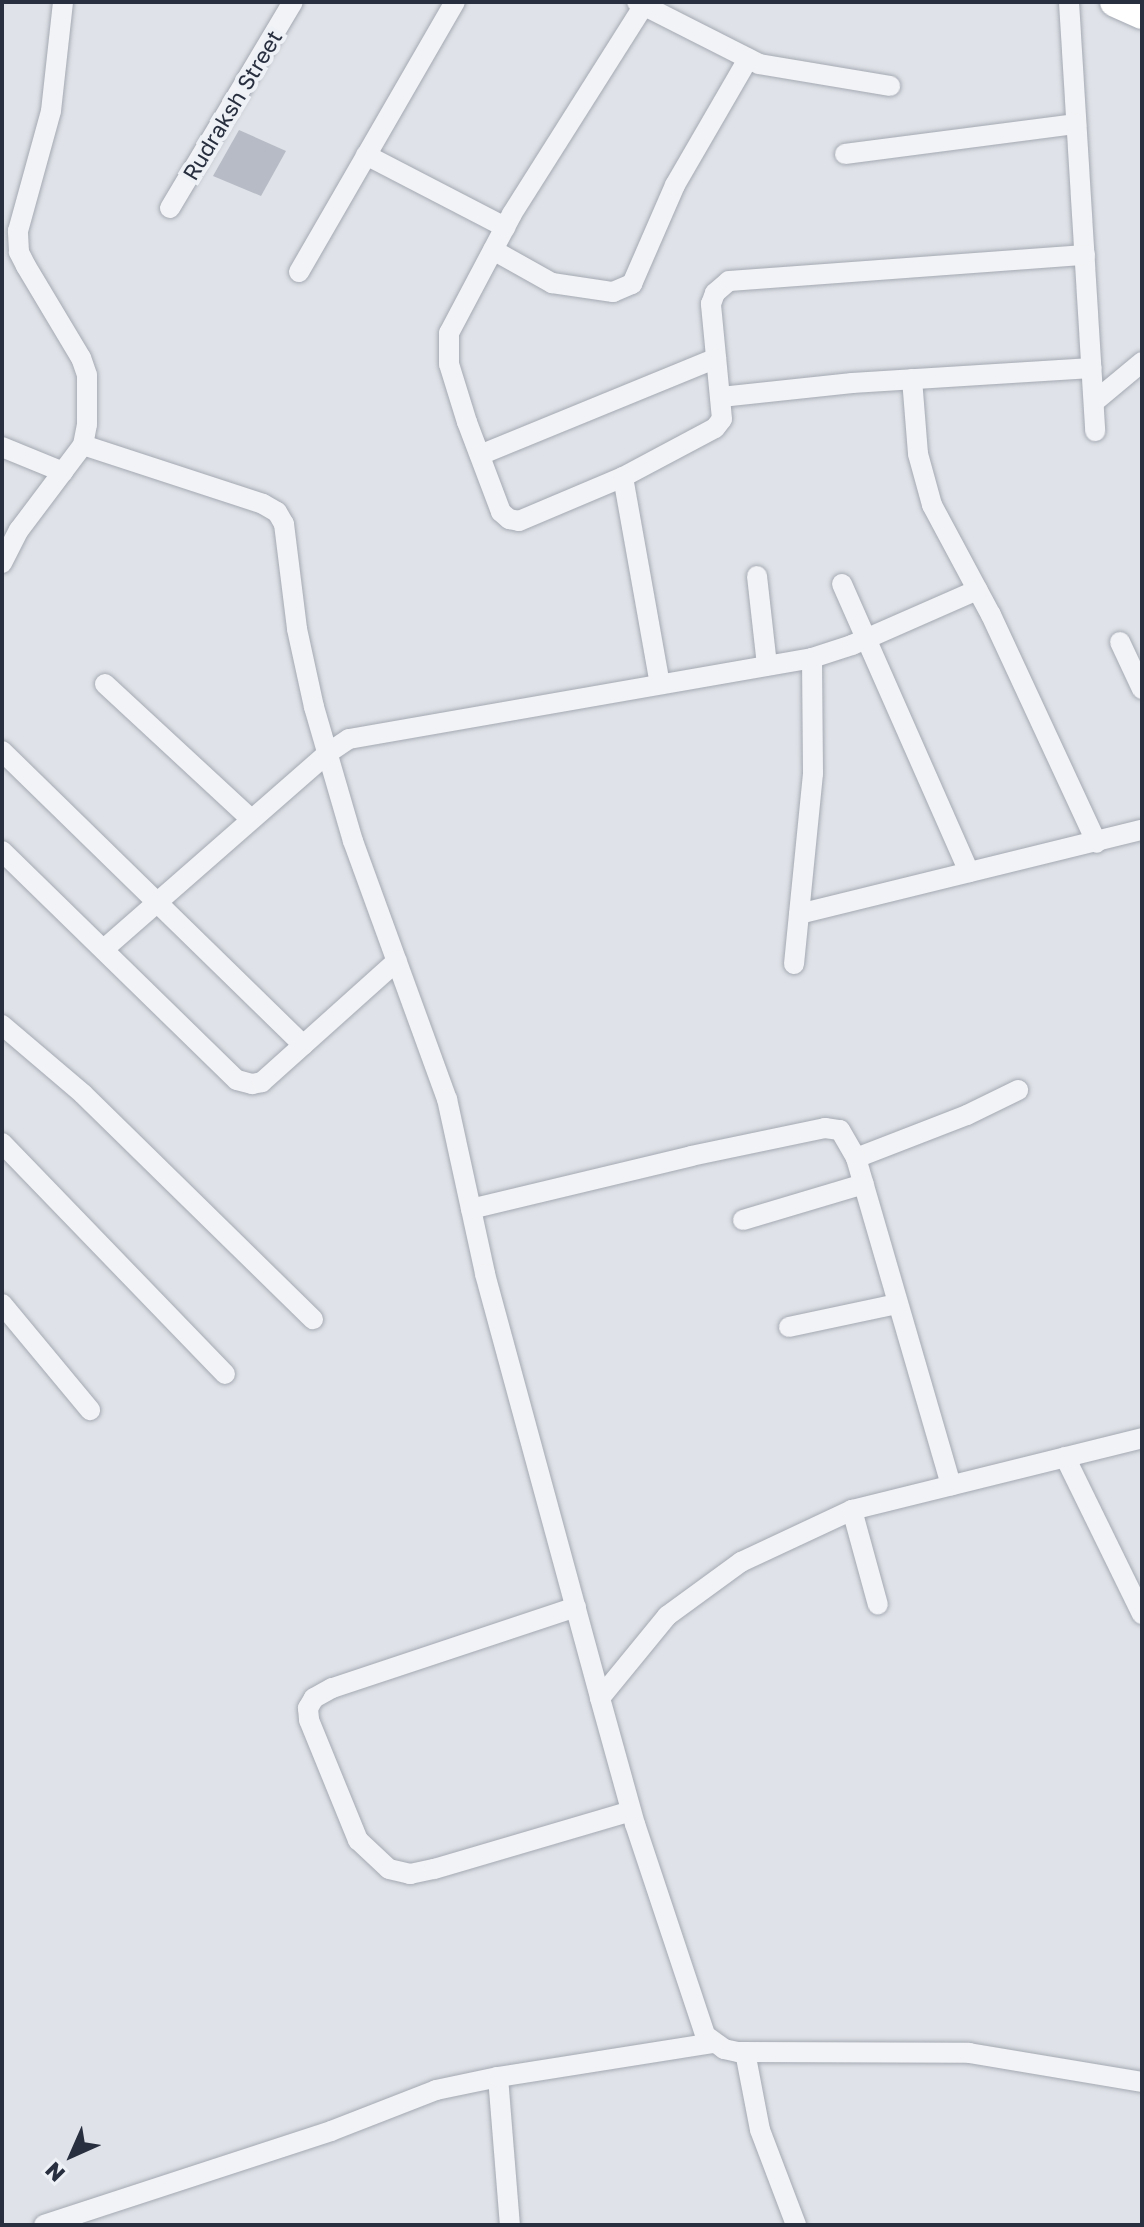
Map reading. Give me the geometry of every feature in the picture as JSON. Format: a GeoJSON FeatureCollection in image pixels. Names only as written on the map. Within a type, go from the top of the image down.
{"type":"FeatureCollection","features":[{"type":"Feature","properties":{"kind":"highway"},"geometry":{"type":"LineString","coordinates":[[1115,2],[1142,14]]}},
{"type":"Feature","properties":{"kind":"street"},"geometry":{"type":"LineString","coordinates":[[4,556],[83,445],[90,395],[81,358],[19,252],[18,231],[51,111],[63,2]]}},
{"type":"Feature","properties":{"kind":"street","name":"Rudraksh Street"},"geometry":{"type":"LineString","coordinates":[[170,208],[293,2]]}},
{"type":"Feature","properties":{"kind":"street"},"geometry":{"type":"LineString","coordinates":[[299,272],[455,2]]}},
{"type":"Feature","properties":{"kind":"street"},"geometry":{"type":"LineString","coordinates":[[1069,2],[1095,431]]}},
{"type":"Feature","properties":{"kind":"street"},"geometry":{"type":"LineString","coordinates":[[890,86],[785,71],[748,59],[641,4],[505,227],[460,309],[447,346],[449,364],[501,512],[509,519],[519,521],[623,477],[715,428],[722,419],[711,304],[715,293],[729,281],[1085,255]]}},
{"type":"Feature","properties":{"kind":"street"},"geometry":{"type":"LineString","coordinates":[[493,250],[552,283],[613,292],[632,284],[675,185],[748,59]]}},
{"type":"Feature","properties":{"kind":"street"},"geometry":{"type":"LineString","coordinates":[[845,154],[1076,124]]}},
{"type":"Feature","properties":{"kind":"street"},"geometry":{"type":"LineString","coordinates":[[366,155],[505,227]]}},
{"type":"Feature","properties":{"kind":"street"},"geometry":{"type":"LineString","coordinates":[[480,455],[716,358]]}},
{"type":"Feature","properties":{"kind":"street"},"geometry":{"type":"LineString","coordinates":[[1094,402],[1142,362]]}},
{"type":"Feature","properties":{"kind":"street"},"geometry":{"type":"LineString","coordinates":[[721,397],[912,379],[1092,368]]}},
{"type":"Feature","properties":{"kind":"street"},"geometry":{"type":"LineString","coordinates":[[912,379],[923,480],[932,505],[977,590],[1097,843]]}},
{"type":"Feature","properties":{"kind":"street"},"geometry":{"type":"LineString","coordinates":[[83,445],[263,504],[277,512],[286,534],[297,629],[328,753],[353,841],[447,1099],[489,1289],[631,1811],[705,2035],[713,2043]]}},
{"type":"Feature","properties":{"kind":"street"},"geometry":{"type":"LineString","coordinates":[[2,447],[63,472]]}},
{"type":"Feature","properties":{"kind":"street"},"geometry":{"type":"LineString","coordinates":[[623,477],[660,684]]}},
{"type":"Feature","properties":{"kind":"street"},"geometry":{"type":"LineString","coordinates":[[757,576],[767,665]]}},
{"type":"Feature","properties":{"kind":"street"},"geometry":{"type":"LineString","coordinates":[[842,584],[969,872]]}},
{"type":"Feature","properties":{"kind":"street"},"geometry":{"type":"LineString","coordinates":[[104,949],[328,753],[349,739],[366,733],[812,658],[868,638],[977,590]]}},
{"type":"Feature","properties":{"kind":"street"},"geometry":{"type":"LineString","coordinates":[[1120,642],[1142,689]]}},
{"type":"Feature","properties":{"kind":"street"},"geometry":{"type":"LineString","coordinates":[[794,964],[813,773],[812,658]]}},
{"type":"Feature","properties":{"kind":"street"},"geometry":{"type":"LineString","coordinates":[[105,684],[251,819]]}},
{"type":"Feature","properties":{"kind":"street"},"geometry":{"type":"LineString","coordinates":[[2,751],[154,903],[303,1045]]}},
{"type":"Feature","properties":{"kind":"street"},"geometry":{"type":"LineString","coordinates":[[799,914],[1142,830]]}},
{"type":"Feature","properties":{"kind":"street"},"geometry":{"type":"LineString","coordinates":[[2,851],[237,1080],[252,1084],[262,1082],[397,961]]}},
{"type":"Feature","properties":{"kind":"street"},"geometry":{"type":"LineString","coordinates":[[2,1025],[83,1094],[313,1319]]}},
{"type":"Feature","properties":{"kind":"street"},"geometry":{"type":"LineString","coordinates":[[856,1158],[977,1111],[1018,1090]]}},
{"type":"Feature","properties":{"kind":"street"},"geometry":{"type":"LineString","coordinates":[[471,1209],[825,1128],[840,1130],[856,1158],[951,1486]]}},
{"type":"Feature","properties":{"kind":"street"},"geometry":{"type":"LineString","coordinates":[[2,1143],[225,1374]]}},
{"type":"Feature","properties":{"kind":"street"},"geometry":{"type":"LineString","coordinates":[[743,1220],[864,1184]]}},
{"type":"Feature","properties":{"kind":"street"},"geometry":{"type":"LineString","coordinates":[[2,1304],[90,1410]]}},
{"type":"Feature","properties":{"kind":"street"},"geometry":{"type":"LineString","coordinates":[[789,1327],[897,1304]]}},
{"type":"Feature","properties":{"kind":"street"},"geometry":{"type":"LineString","coordinates":[[600,1698],[667,1616],[741,1562],[852,1510],[1142,1438]]}},
{"type":"Feature","properties":{"kind":"street"},"geometry":{"type":"LineString","coordinates":[[1065,1457],[1142,1614]]}},
{"type":"Feature","properties":{"kind":"street"},"geometry":{"type":"LineString","coordinates":[[852,1510],[878,1605]]}},
{"type":"Feature","properties":{"kind":"street"},"geometry":{"type":"LineString","coordinates":[[576,1607],[332,1688],[314,1698],[308,1708],[309,1720],[358,1840],[389,1869],[410,1874],[434,1869],[631,1811]]}},
{"type":"Feature","properties":{"kind":"street"},"geometry":{"type":"LineString","coordinates":[[44,2225],[331,2131],[436,2090],[498,2077],[713,2043],[745,2052],[969,2053],[1142,2082]]}},
{"type":"Feature","properties":{"kind":"street"},"geometry":{"type":"LineString","coordinates":[[745,2052],[760,2130],[796,2225]]}},
{"type":"Feature","properties":{"kind":"street"},"geometry":{"type":"LineString","coordinates":[[498,2077],[510,2225]]}},
{"type":"Feature","properties":{"kind":"building"},"geometry":{"type":"Polygon","coordinates":[[[239,130],[286,151],[261,196],[213,176],[239,130]]]}}]}
